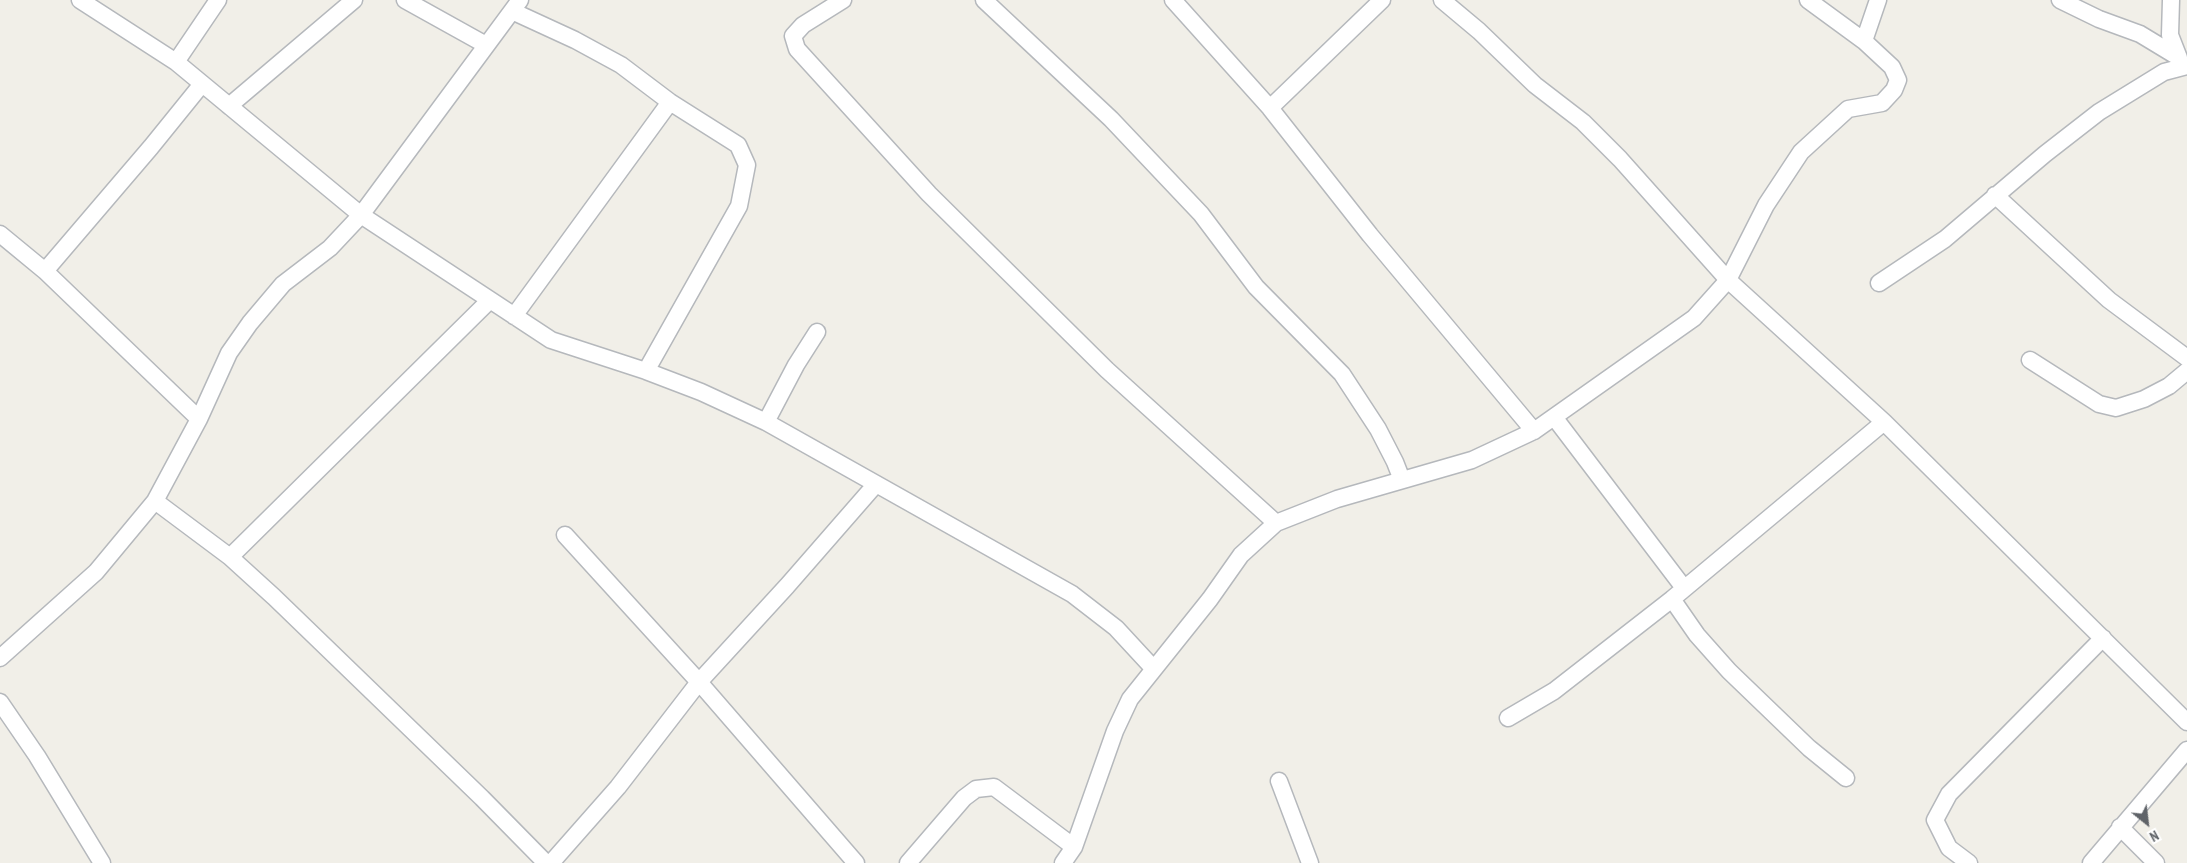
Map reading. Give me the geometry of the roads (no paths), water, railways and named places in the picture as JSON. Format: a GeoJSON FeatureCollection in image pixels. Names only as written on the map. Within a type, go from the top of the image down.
{"type":"FeatureCollection","features":[{"type":"Feature","properties":{"kind":"street"},"geometry":{"type":"LineString","coordinates":[[80,0],[176,62],[360,214],[551,340],[646,371],[701,392],[766,422],[1072,594],[1116,628],[1153,668]]}},
{"type":"Feature","properties":{"kind":"street"},"geometry":{"type":"LineString","coordinates":[[176,62],[218,0]]}},
{"type":"Feature","properties":{"kind":"street"},"geometry":{"type":"LineString","coordinates":[[229,106],[354,0]]}},
{"type":"Feature","properties":{"kind":"street"},"geometry":{"type":"LineString","coordinates":[[405,0],[486,46]]}},
{"type":"Feature","properties":{"kind":"street"},"geometry":{"type":"LineString","coordinates":[[843,0],[803,25],[793,36],[797,50],[929,194],[1107,370],[1276,523]]}},
{"type":"Feature","properties":{"kind":"street"},"geometry":{"type":"LineString","coordinates":[[984,0],[1111,118],[1201,214],[1256,287],[1342,374],[1378,429],[1402,480]]}},
{"type":"Feature","properties":{"kind":"street"},"geometry":{"type":"LineString","coordinates":[[1173,0],[1270,108],[1370,235],[1534,431]]}},
{"type":"Feature","properties":{"kind":"street"},"geometry":{"type":"LineString","coordinates":[[1270,108],[1382,0]]}},
{"type":"Feature","properties":{"kind":"street"},"geometry":{"type":"LineString","coordinates":[[1442,0],[1465,18],[1535,85],[1589,128],[1728,280],[1884,422],[2187,722]]}},
{"type":"Feature","properties":{"kind":"street"},"geometry":{"type":"LineString","coordinates":[[1063,863],[1074,847],[1115,731],[1130,699],[1210,598],[1241,555],[1276,523],[1337,499],[1472,460],[1534,431],[1694,318],[1728,280],[1766,205],[1801,152],[1848,109],[1882,103],[1894,90],[1898,80],[1892,67],[1864,41],[1808,0]]}},
{"type":"Feature","properties":{"kind":"street"},"geometry":{"type":"LineString","coordinates":[[1864,41],[1878,0]]}},
{"type":"Feature","properties":{"kind":"street"},"geometry":{"type":"LineString","coordinates":[[2060,0],[2099,20],[2140,34],[2183,63]]}},
{"type":"Feature","properties":{"kind":"street"},"geometry":{"type":"LineString","coordinates":[[2171,0],[2170,36],[2183,63]]}},
{"type":"Feature","properties":{"kind":"street"},"geometry":{"type":"LineString","coordinates":[[0,658],[96,572],[155,501],[199,419],[229,353],[250,322],[283,284],[330,248],[360,214],[516,5],[621,66],[670,102],[738,145],[747,166],[739,206],[646,371]]}},
{"type":"Feature","properties":{"kind":"street"},"geometry":{"type":"LineString","coordinates":[[1879,283],[1945,239],[1995,195],[2099,112],[2164,72],[2183,63]]}},
{"type":"Feature","properties":{"kind":"street"},"geometry":{"type":"LineString","coordinates":[[45,271],[202,84]]}},
{"type":"Feature","properties":{"kind":"street"},"geometry":{"type":"LineString","coordinates":[[514,316],[670,102]]}},
{"type":"Feature","properties":{"kind":"street"},"geometry":{"type":"LineString","coordinates":[[1995,195],[2109,300],[2187,358]]}},
{"type":"Feature","properties":{"kind":"street"},"geometry":{"type":"LineString","coordinates":[[0,234],[45,271],[199,419]]}},
{"type":"Feature","properties":{"kind":"street"},"geometry":{"type":"LineString","coordinates":[[230,557],[490,300]]}},
{"type":"Feature","properties":{"kind":"street"},"geometry":{"type":"LineString","coordinates":[[766,422],[796,364],[817,332]]}},
{"type":"Feature","properties":{"kind":"street"},"geometry":{"type":"LineString","coordinates":[[2030,360],[2099,404],[2116,408],[2144,399],[2169,386],[2187,372]]}},
{"type":"Feature","properties":{"kind":"street"},"geometry":{"type":"LineString","coordinates":[[1554,417],[1678,594],[1697,634],[1729,671],[1810,748],[1846,778]]}},
{"type":"Feature","properties":{"kind":"street"},"geometry":{"type":"LineString","coordinates":[[1508,718],[1554,690],[1678,594],[1884,422]]}},
{"type":"Feature","properties":{"kind":"street"},"geometry":{"type":"LineString","coordinates":[[551,863],[618,787],[699,682],[787,586],[876,484]]}},
{"type":"Feature","properties":{"kind":"street"},"geometry":{"type":"LineString","coordinates":[[155,501],[230,557],[482,798],[546,863]]}},
{"type":"Feature","properties":{"kind":"street"},"geometry":{"type":"LineString","coordinates":[[564,535],[699,682],[856,863]]}},
{"type":"Feature","properties":{"kind":"street"},"geometry":{"type":"LineString","coordinates":[[1969,863],[1949,848],[1935,820],[1949,794],[2103,638]]}},
{"type":"Feature","properties":{"kind":"street"},"geometry":{"type":"LineString","coordinates":[[0,702],[37,756],[102,863]]}},
{"type":"Feature","properties":{"kind":"street"},"geometry":{"type":"LineString","coordinates":[[2091,863],[2187,750]]}},
{"type":"Feature","properties":{"kind":"street"},"geometry":{"type":"LineString","coordinates":[[1279,781],[1310,863]]}},
{"type":"Feature","properties":{"kind":"street"},"geometry":{"type":"LineString","coordinates":[[908,863],[964,798],[976,789],[994,787],[1074,847]]}},
{"type":"Feature","properties":{"kind":"street"},"geometry":{"type":"LineString","coordinates":[[2120,827],[2156,863]]}}]}
